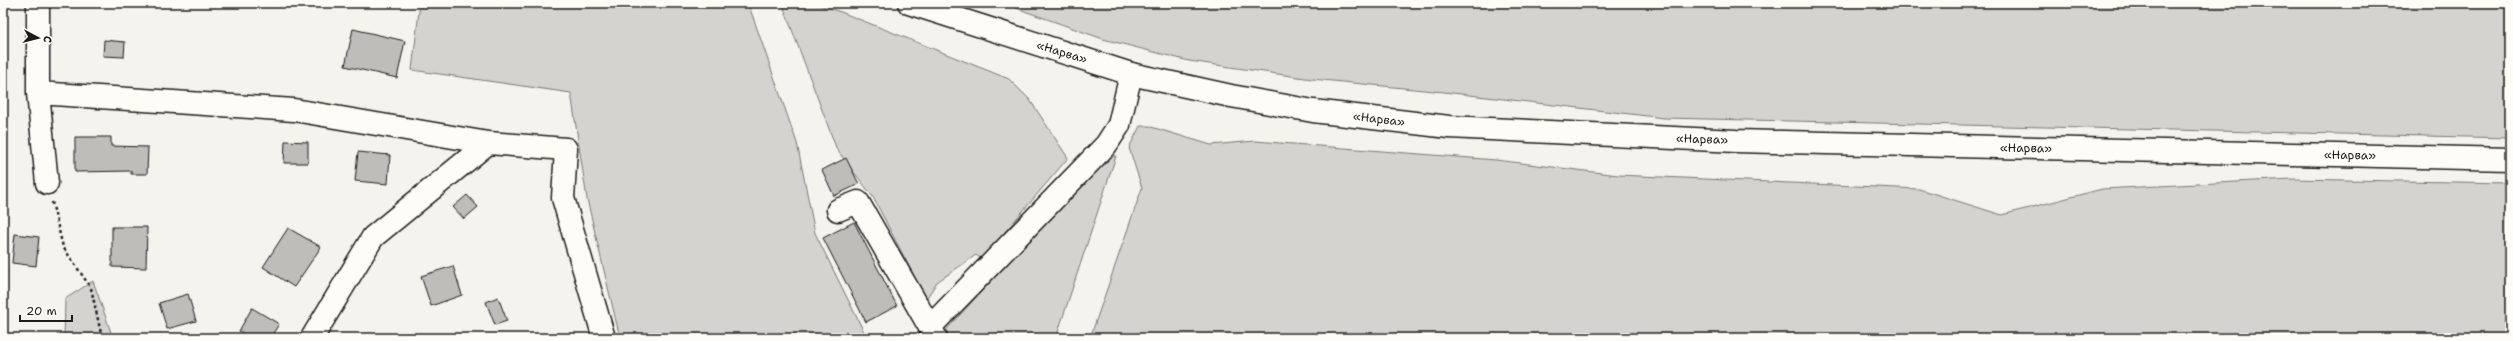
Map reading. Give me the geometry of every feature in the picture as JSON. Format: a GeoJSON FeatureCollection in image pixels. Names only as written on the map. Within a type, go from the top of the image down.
{"type":"FeatureCollection","features":[{"type":"Feature","properties":{"kind":"main road"},"geometry":{"type":"LineString","coordinates":[[38,3],[38,93],[47,183]]}},
{"type":"Feature","properties":{"kind":"main road","name":"«Нарва»"},"geometry":{"type":"LineString","coordinates":[[909,3],[1131,74],[1231,96],[1313,111],[1457,127],[1736,141],[2510,159]]}},
{"type":"Feature","properties":{"kind":"main road"},"geometry":{"type":"LineString","coordinates":[[838,210],[858,202],[933,332],[1106,145],[1118,125],[1131,74]]}},
{"type":"Feature","properties":{"kind":"main road"},"geometry":{"type":"LineString","coordinates":[[38,93],[294,110],[488,142],[566,149],[563,198],[604,338]]}},
{"type":"Feature","properties":{"kind":"main road"},"geometry":{"type":"LineString","coordinates":[[312,338],[373,237],[488,142]]}},
{"type":"Feature","properties":{"kind":"path"},"geometry":{"type":"LineString","coordinates":[[47,183],[63,247],[91,288],[102,338]]}},
{"type":"Feature","properties":{"kind":"shaded area"},"geometry":{"type":"Polygon","coordinates":[[[420,3],[748,3],[797,143],[815,233],[867,338],[620,338],[587,199],[571,93],[412,70],[420,3]]]}},
{"type":"Feature","properties":{"kind":"shaded area"},"geometry":{"type":"Polygon","coordinates":[[[782,3],[813,3],[841,12],[1009,79],[1030,100],[1068,158],[982,259],[976,255],[937,282],[926,299],[873,197],[837,150],[782,3]]]}},
{"type":"Feature","properties":{"kind":"shaded area"},"geometry":{"type":"Polygon","coordinates":[[[1002,3],[2510,3],[2510,138],[1664,118],[1444,92],[1312,79],[1189,61],[1103,39],[1002,3]]]}},
{"type":"Feature","properties":{"kind":"shaded area"},"geometry":{"type":"Polygon","coordinates":[[[1140,126],[1148,126],[1211,145],[1255,141],[1496,160],[1618,175],[1919,189],[2002,215],[2102,189],[2292,179],[2510,183],[2510,338],[1090,338],[1142,188],[1129,148],[1140,126]]]}},
{"type":"Feature","properties":{"kind":"shaded area"},"geometry":{"type":"Polygon","coordinates":[[[1116,156],[1056,338],[949,338],[946,330],[1103,160],[1116,156]]]}},
{"type":"Feature","properties":{"kind":"shaded area"},"geometry":{"type":"Polygon","coordinates":[[[93,281],[113,338],[64,338],[65,299],[93,281]]]}},
{"type":"Feature","properties":{"kind":"building"},"geometry":{"type":"Polygon","coordinates":[[[353,29],[405,41],[397,78],[345,66],[353,29]]]}},
{"type":"Feature","properties":{"kind":"building"},"geometry":{"type":"Polygon","coordinates":[[[104,40],[125,42],[124,57],[103,56],[104,40]]]}},
{"type":"Feature","properties":{"kind":"building"},"geometry":{"type":"Polygon","coordinates":[[[75,137],[111,137],[111,146],[148,147],[147,174],[131,174],[131,171],[75,172],[75,137]]]}},
{"type":"Feature","properties":{"kind":"building"},"geometry":{"type":"Polygon","coordinates":[[[285,141],[308,142],[308,163],[284,163],[285,141]]]}},
{"type":"Feature","properties":{"kind":"building"},"geometry":{"type":"Polygon","coordinates":[[[358,152],[390,155],[388,184],[355,181],[358,152]]]}},
{"type":"Feature","properties":{"kind":"building"},"geometry":{"type":"Polygon","coordinates":[[[846,158],[859,184],[834,196],[822,170],[846,158]]]}},
{"type":"Feature","properties":{"kind":"building"},"geometry":{"type":"Polygon","coordinates":[[[467,195],[478,207],[464,219],[453,207],[467,195]]]}},
{"type":"Feature","properties":{"kind":"building"},"geometry":{"type":"Polygon","coordinates":[[[854,222],[897,306],[866,322],[823,238],[854,222]]]}},
{"type":"Feature","properties":{"kind":"building"},"geometry":{"type":"Polygon","coordinates":[[[112,227],[147,227],[146,268],[112,267],[112,227]]]}},
{"type":"Feature","properties":{"kind":"building"},"geometry":{"type":"Polygon","coordinates":[[[288,228],[321,247],[294,287],[263,267],[288,228]]]}},
{"type":"Feature","properties":{"kind":"building"},"geometry":{"type":"Polygon","coordinates":[[[15,234],[39,237],[36,266],[12,263],[15,234]]]}},
{"type":"Feature","properties":{"kind":"building"},"geometry":{"type":"Polygon","coordinates":[[[453,266],[462,295],[431,306],[421,276],[453,266]]]}},
{"type":"Feature","properties":{"kind":"building"},"geometry":{"type":"Polygon","coordinates":[[[188,294],[196,321],[167,329],[159,303],[188,294]]]}},
{"type":"Feature","properties":{"kind":"building"},"geometry":{"type":"Polygon","coordinates":[[[498,297],[507,321],[495,325],[486,302],[498,297]]]}},
{"type":"Feature","properties":{"kind":"building"},"geometry":{"type":"Polygon","coordinates":[[[252,308],[279,324],[270,338],[251,338],[239,331],[252,308]]]}}]}
